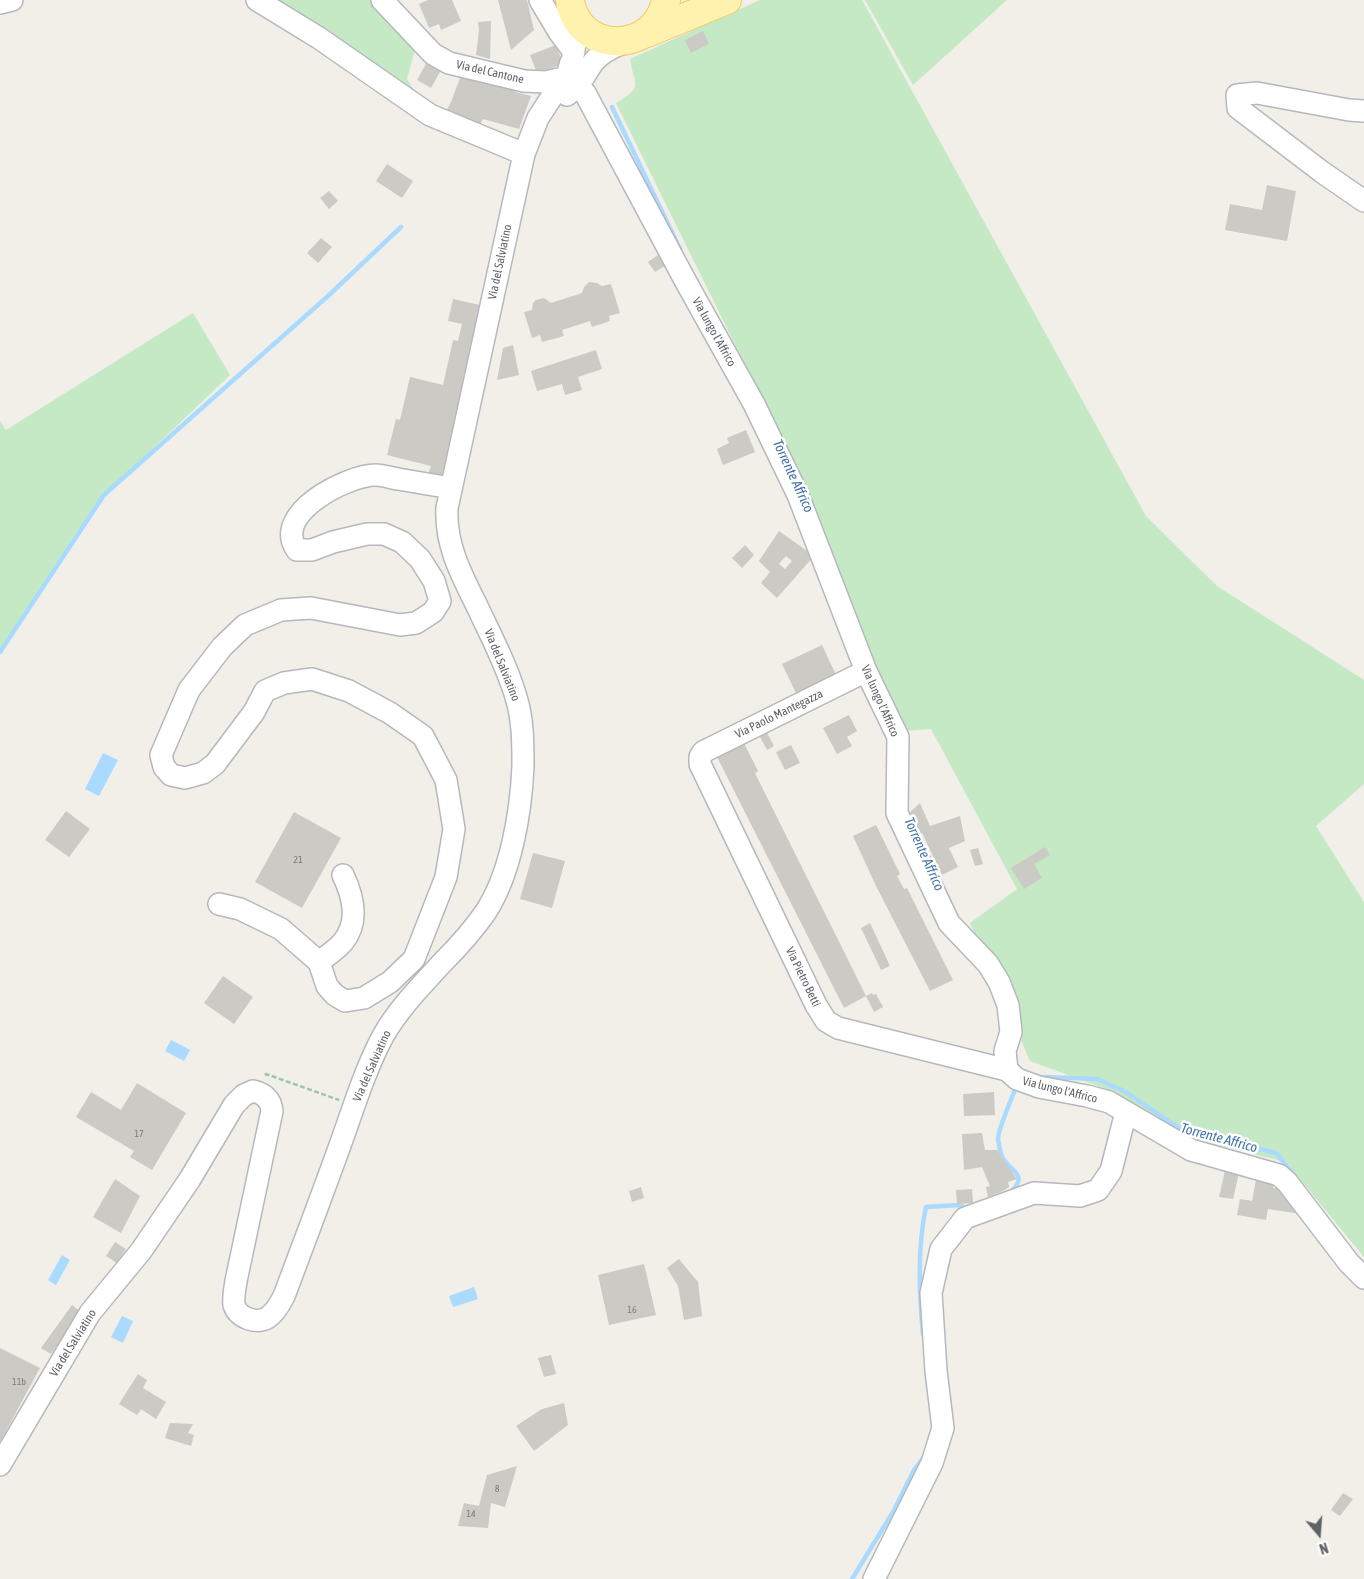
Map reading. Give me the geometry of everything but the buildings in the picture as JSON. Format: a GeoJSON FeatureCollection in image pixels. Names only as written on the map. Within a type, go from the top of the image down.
{"type":"FeatureCollection","features":[{"type":"Feature","properties":{"kind":"main road"},"geometry":{"type":"LineString","coordinates":[[637,37],[661,16],[666,0]]}},
{"type":"Feature","properties":{"kind":"main road"},"geometry":{"type":"LineString","coordinates":[[671,0],[681,8],[716,5]]}},
{"type":"Feature","properties":{"kind":"main road"},"geometry":{"type":"LineString","coordinates":[[572,6],[581,24],[591,33],[603,40],[616,42],[637,37],[716,5]]}},
{"type":"Feature","properties":{"kind":"street"},"geometry":{"type":"LineString","coordinates":[[0,3],[12,0]]}},
{"type":"Feature","properties":{"kind":"street"},"geometry":{"type":"LineString","coordinates":[[257,0],[319,38],[430,115],[524,154]]}},
{"type":"Feature","properties":{"kind":"street","name":"Via del Cantone"},"geometry":{"type":"LineString","coordinates":[[382,0],[433,54],[449,63],[524,81],[546,82],[572,70]]}},
{"type":"Feature","properties":{"kind":"street","name":"Via lungo l'Affrico"},"geometry":{"type":"LineString","coordinates":[[540,0],[551,20],[572,70],[754,404],[798,495],[866,671],[898,737],[897,813],[949,923],[988,964],[999,982],[1008,1005],[1011,1032],[1005,1051],[1006,1070],[1017,1079],[1039,1087],[1109,1102],[1191,1150],[1279,1175],[1287,1182],[1349,1263],[1364,1278]]}},
{"type":"Feature","properties":{"kind":"street"},"geometry":{"type":"LineString","coordinates":[[572,6],[576,36],[572,70]]}},
{"type":"Feature","properties":{"kind":"street"},"geometry":{"type":"LineString","coordinates":[[572,70],[595,59],[617,45],[637,37]]}},
{"type":"Feature","properties":{"kind":"street","name":"Via del Salviatino"},"geometry":{"type":"LineString","coordinates":[[0,1465],[90,1313],[158,1226],[190,1179],[234,1105],[244,1095],[253,1091],[264,1095],[269,1100],[272,1111],[236,1281],[234,1304],[239,1313],[250,1320],[265,1319],[274,1312],[284,1296],[366,1072],[380,1042],[401,1009],[468,934],[489,906],[499,886],[510,853],[518,813],[523,768],[520,714],[506,668],[464,582],[451,549],[447,517],[451,488],[524,154],[542,111],[572,70]]}},
{"type":"Feature","properties":{"kind":"street"},"geometry":{"type":"LineString","coordinates":[[1364,111],[1348,110],[1257,93],[1237,95],[1238,108],[1322,172],[1364,201]]}},
{"type":"Feature","properties":{"kind":"street"},"geometry":{"type":"LineString","coordinates":[[219,904],[240,909],[282,929],[319,962],[327,986],[335,995],[345,1001],[364,998],[390,982],[414,959],[446,877],[454,829],[446,780],[423,736],[390,713],[348,690],[312,679],[284,683],[265,691],[254,712],[228,747],[215,764],[203,774],[186,778],[171,774],[164,767],[162,756],[189,690],[222,646],[245,625],[281,610],[311,608],[400,625],[416,623],[433,612],[440,600],[434,580],[420,559],[402,542],[384,534],[368,534],[333,542],[312,550],[297,550],[292,544],[292,527],[298,516],[313,500],[349,480],[375,475],[451,488]]}},
{"type":"Feature","properties":{"kind":"street","name":"Via Paolo Mantegazza"},"geometry":{"type":"LineString","coordinates":[[700,764],[700,757],[703,752],[866,671]]}},
{"type":"Feature","properties":{"kind":"street","name":"Via Pietro Betti"},"geometry":{"type":"LineString","coordinates":[[700,764],[816,1006],[826,1021],[838,1028],[1006,1070]]}},
{"type":"Feature","properties":{"kind":"street"},"geometry":{"type":"LineString","coordinates":[[319,962],[343,942],[354,916],[352,899],[343,875]]}},
{"type":"Feature","properties":{"kind":"street"},"geometry":{"type":"LineString","coordinates":[[874,1579],[932,1463],[942,1428],[931,1293],[941,1248],[965,1218],[1034,1193],[1080,1196],[1098,1190],[1112,1171],[1126,1112]]}},
{"type":"Feature","properties":{"kind":"path"},"geometry":{"type":"LineString","coordinates":[[266,1074],[354,1105]]}},
{"type":"Feature","properties":{"kind":"green space"},"geometry":{"type":"Polygon","coordinates":[[[253,0],[374,0],[416,46],[407,79],[430,115],[253,0]]]}},
{"type":"Feature","properties":{"kind":"green space"},"geometry":{"type":"Polygon","coordinates":[[[760,0],[862,0],[1146,516],[1217,586],[1364,680],[1364,784],[1316,826],[1364,902],[1364,1257],[1286,1162],[1180,1136],[1106,1089],[1030,1061],[970,923],[1017,889],[931,729],[903,731],[784,444],[616,103],[634,89],[635,80],[630,59],[760,0]]]}},
{"type":"Feature","properties":{"kind":"green space"},"geometry":{"type":"Polygon","coordinates":[[[865,0],[1007,0],[913,85],[865,0]]]}},
{"type":"Feature","properties":{"kind":"green space"},"geometry":{"type":"Polygon","coordinates":[[[193,313],[230,375],[104,495],[0,652],[0,421],[6,430],[193,313]]]}},
{"type":"Feature","properties":{"kind":"water"},"geometry":{"type":"Polygon","coordinates":[[[103,753],[118,760],[99,796],[85,789],[103,753]]]}},
{"type":"Feature","properties":{"kind":"water"},"geometry":{"type":"Polygon","coordinates":[[[171,1040],[190,1050],[184,1061],[165,1051],[171,1040]]]}},
{"type":"Feature","properties":{"kind":"water"},"geometry":{"type":"Polygon","coordinates":[[[62,1255],[70,1260],[56,1285],[48,1280],[62,1255]]]}},
{"type":"Feature","properties":{"kind":"water"},"geometry":{"type":"Polygon","coordinates":[[[474,1287],[478,1299],[453,1307],[449,1296],[474,1287]]]}},
{"type":"Feature","properties":{"kind":"water"},"geometry":{"type":"Polygon","coordinates":[[[122,1316],[133,1321],[123,1343],[111,1337],[122,1316]]]}},
{"type":"Feature","properties":{"kind":"waterway","name":"Torrente Affrico"},"geometry":{"type":"LineString","coordinates":[[612,107],[680,249]]}},
{"type":"Feature","properties":{"kind":"waterway"},"geometry":{"type":"LineString","coordinates":[[0,652],[104,495],[328,296],[401,227]]}},
{"type":"Feature","properties":{"kind":"waterway","name":"Torrente Affrico"},"geometry":{"type":"LineString","coordinates":[[1044,1077],[1097,1079],[1124,1091],[1182,1130],[1276,1153],[1293,1174]]}},
{"type":"Feature","properties":{"kind":"waterway"},"geometry":{"type":"LineString","coordinates":[[1011,1192],[1019,1180],[1018,1176],[1004,1160],[998,1138],[1017,1085]]}},
{"type":"Feature","properties":{"kind":"waterway"},"geometry":{"type":"LineString","coordinates":[[923,1334],[920,1270],[921,1238],[926,1207],[960,1205],[968,1210]]}},
{"type":"Feature","properties":{"kind":"waterway"},"geometry":{"type":"LineString","coordinates":[[852,1579],[893,1512],[914,1470],[925,1456]]}}]}
